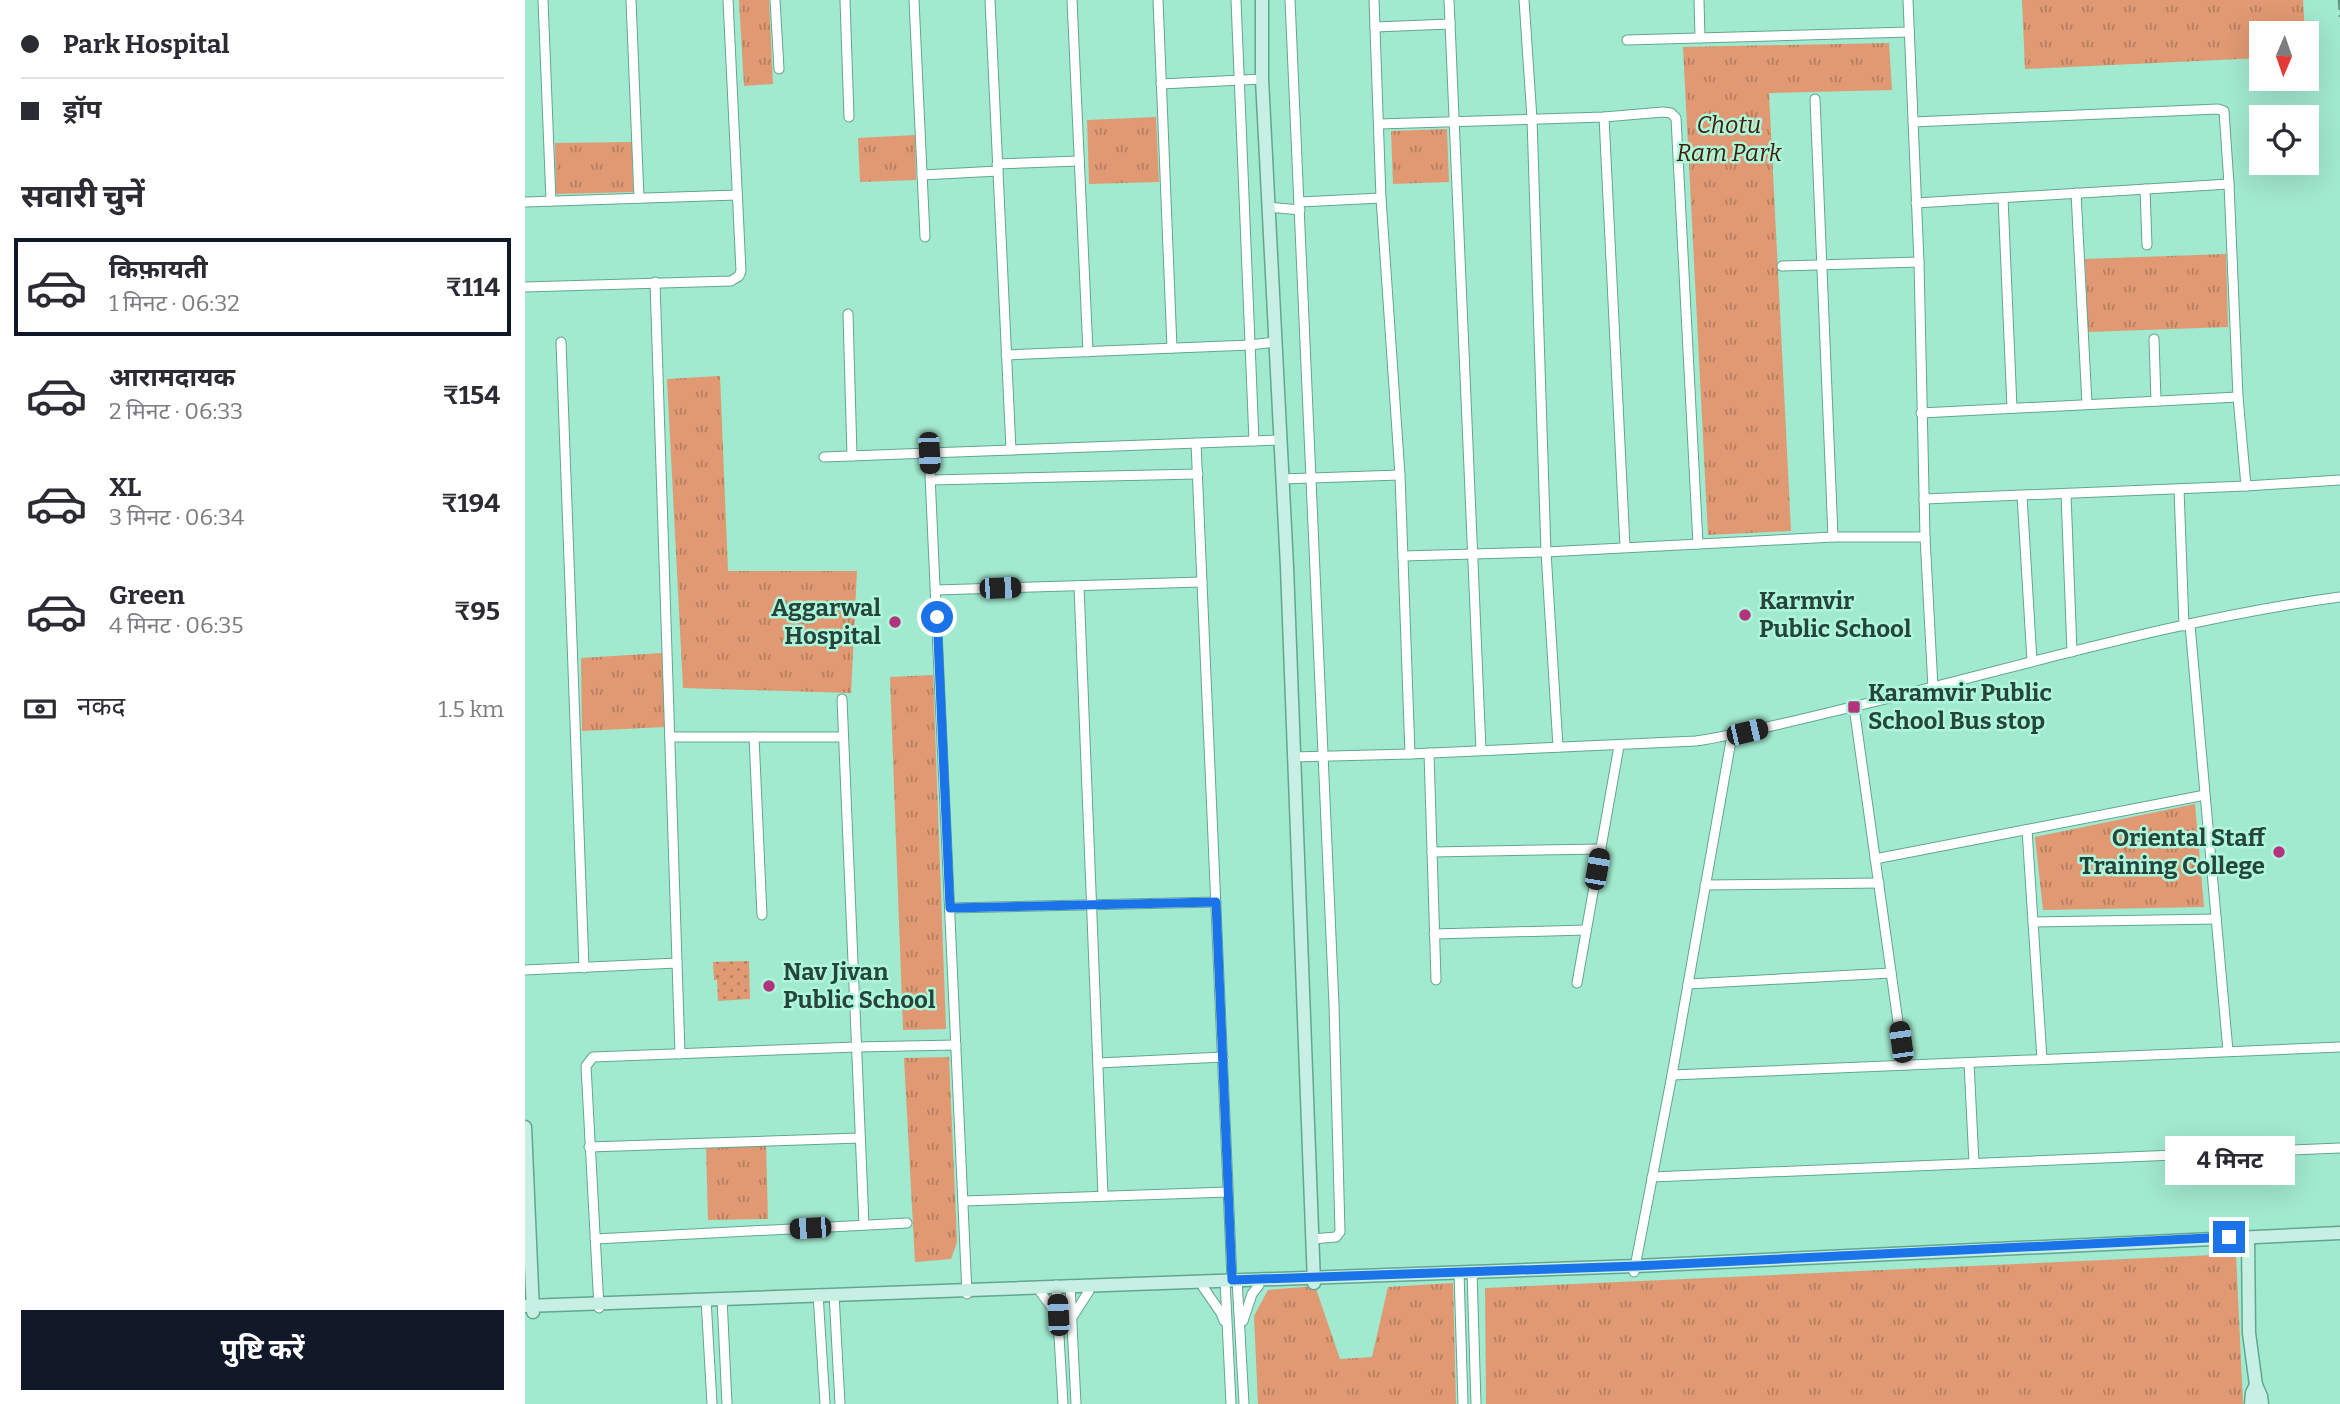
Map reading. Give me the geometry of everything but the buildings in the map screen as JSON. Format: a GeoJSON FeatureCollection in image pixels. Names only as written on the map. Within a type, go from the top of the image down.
{"type":"FeatureCollection","features":[{"type":"Feature","properties":{"kind":"street"},"geometry":{"type":"LineString","coordinates":[[543,0],[551,201]]}},
{"type":"Feature","properties":{"kind":"street"},"geometry":{"type":"LineString","coordinates":[[631,0],[639,198]]}},
{"type":"Feature","properties":{"kind":"street"},"geometry":{"type":"LineString","coordinates":[[525,287],[731,281],[739,276],[729,0]]}},
{"type":"Feature","properties":{"kind":"street"},"geometry":{"type":"LineString","coordinates":[[775,0],[779,69]]}},
{"type":"Feature","properties":{"kind":"street"},"geometry":{"type":"LineString","coordinates":[[845,0],[849,117]]}},
{"type":"Feature","properties":{"kind":"street"},"geometry":{"type":"LineString","coordinates":[[914,0],[925,237]]}},
{"type":"Feature","properties":{"kind":"street"},"geometry":{"type":"LineString","coordinates":[[990,0],[1011,450]]}},
{"type":"Feature","properties":{"kind":"street"},"geometry":{"type":"LineString","coordinates":[[1072,0],[1088,352]]}},
{"type":"Feature","properties":{"kind":"street"},"geometry":{"type":"LineString","coordinates":[[1158,0],[1172,348]]}},
{"type":"Feature","properties":{"kind":"street"},"geometry":{"type":"LineString","coordinates":[[1236,0],[1254,441]]}},
{"type":"Feature","properties":{"kind":"street"},"geometry":{"type":"LineString","coordinates":[[1262,0],[1262,79],[1282,479],[1313,1280]]}},
{"type":"Feature","properties":{"kind":"street"},"geometry":{"type":"LineString","coordinates":[[1290,0],[1334,1005],[1341,1232],[1336,1237],[1312,1239]]}},
{"type":"Feature","properties":{"kind":"street"},"geometry":{"type":"LineString","coordinates":[[1374,0],[1381,198],[1400,475],[1410,754]]}},
{"type":"Feature","properties":{"kind":"street"},"geometry":{"type":"LineString","coordinates":[[1449,0],[1481,750]]}},
{"type":"Feature","properties":{"kind":"street"},"geometry":{"type":"LineString","coordinates":[[1524,0],[1532,119],[1546,552],[1558,747]]}},
{"type":"Feature","properties":{"kind":"street"},"geometry":{"type":"LineString","coordinates":[[1699,0],[1700,38]]}},
{"type":"Feature","properties":{"kind":"street"},"geometry":{"type":"LineString","coordinates":[[1908,0],[1919,262],[1925,537],[1933,688]]}},
{"type":"Feature","properties":{"kind":"street"},"geometry":{"type":"LineString","coordinates":[[1375,27],[1450,24]]}},
{"type":"Feature","properties":{"kind":"street"},"geometry":{"type":"LineString","coordinates":[[1627,40],[1909,32]]}},
{"type":"Feature","properties":{"kind":"street"},"geometry":{"type":"LineString","coordinates":[[1161,84],[1262,79]]}},
{"type":"Feature","properties":{"kind":"street"},"geometry":{"type":"LineString","coordinates":[[1815,99],[1833,537]]}},
{"type":"Feature","properties":{"kind":"street"},"geometry":{"type":"LineString","coordinates":[[1913,122],[2218,109],[2224,111],[2238,397],[2246,486]]}},
{"type":"Feature","properties":{"kind":"street"},"geometry":{"type":"LineString","coordinates":[[1379,124],[1604,117],[1664,112],[1671,113],[1676,118],[1698,544]]}},
{"type":"Feature","properties":{"kind":"street"},"geometry":{"type":"LineString","coordinates":[[1604,117],[1625,547]]}},
{"type":"Feature","properties":{"kind":"street"},"geometry":{"type":"LineString","coordinates":[[922,175],[1079,160]]}},
{"type":"Feature","properties":{"kind":"street"},"geometry":{"type":"LineString","coordinates":[[1916,203],[2229,184]]}},
{"type":"Feature","properties":{"kind":"street"},"geometry":{"type":"LineString","coordinates":[[2145,189],[2147,245]]}},
{"type":"Feature","properties":{"kind":"street"},"geometry":{"type":"LineString","coordinates":[[2077,193],[2087,404]]}},
{"type":"Feature","properties":{"kind":"street"},"geometry":{"type":"LineString","coordinates":[[525,202],[737,195]]}},
{"type":"Feature","properties":{"kind":"street"},"geometry":{"type":"LineString","coordinates":[[1268,207],[1381,198]]}},
{"type":"Feature","properties":{"kind":"street"},"geometry":{"type":"LineString","coordinates":[[2003,198],[2012,408]]}},
{"type":"Feature","properties":{"kind":"street"},"geometry":{"type":"LineString","coordinates":[[1783,266],[1919,262]]}},
{"type":"Feature","properties":{"kind":"street"},"geometry":{"type":"LineString","coordinates":[[655,282],[680,1054]]}},
{"type":"Feature","properties":{"kind":"street"},"geometry":{"type":"LineString","coordinates":[[848,314],[852,456]]}},
{"type":"Feature","properties":{"kind":"street"},"geometry":{"type":"LineString","coordinates":[[2154,339],[2156,401]]}},
{"type":"Feature","properties":{"kind":"street"},"geometry":{"type":"LineString","coordinates":[[561,342],[584,968]]}},
{"type":"Feature","properties":{"kind":"street"},"geometry":{"type":"LineString","coordinates":[[1006,355],[1275,342]]}},
{"type":"Feature","properties":{"kind":"street"},"geometry":{"type":"LineString","coordinates":[[1921,412],[2238,397]]}},
{"type":"Feature","properties":{"kind":"street"},"geometry":{"type":"LineString","coordinates":[[824,457],[1280,440]]}},
{"type":"Feature","properties":{"kind":"street"},"geometry":{"type":"LineString","coordinates":[[1196,443],[1228,1192],[1231,1404]]}},
{"type":"Feature","properties":{"kind":"street"},"geometry":{"type":"LineString","coordinates":[[929,453],[967,1292]]}},
{"type":"Feature","properties":{"kind":"street"},"geometry":{"type":"LineString","coordinates":[[931,480],[1198,474]]}},
{"type":"Feature","properties":{"kind":"street"},"geometry":{"type":"LineString","coordinates":[[1282,479],[1400,475]]}},
{"type":"Feature","properties":{"kind":"street"},"geometry":{"type":"LineString","coordinates":[[1924,499],[2340,480]]}},
{"type":"Feature","properties":{"kind":"street"},"geometry":{"type":"LineString","coordinates":[[2179,489],[2187,626],[2228,1051]]}},
{"type":"Feature","properties":{"kind":"street"},"geometry":{"type":"LineString","coordinates":[[2066,494],[2072,652]]}},
{"type":"Feature","properties":{"kind":"street"},"geometry":{"type":"LineString","coordinates":[[2022,496],[2032,662]]}},
{"type":"Feature","properties":{"kind":"street"},"geometry":{"type":"LineString","coordinates":[[1403,556],[1546,552],[1833,537],[1925,537]]}},
{"type":"Feature","properties":{"kind":"street"},"geometry":{"type":"LineString","coordinates":[[936,590],[1202,582]]}},
{"type":"Feature","properties":{"kind":"street"},"geometry":{"type":"LineString","coordinates":[[1079,586],[1103,1196]]}},
{"type":"Feature","properties":{"kind":"street"},"geometry":{"type":"LineString","coordinates":[[1293,757],[1619,746],[1679,743],[1733,735],[2072,652],[2187,626],[2340,597]]}},
{"type":"Feature","properties":{"kind":"street"},"geometry":{"type":"LineString","coordinates":[[842,699],[864,1225]]}},
{"type":"Feature","properties":{"kind":"street"},"geometry":{"type":"LineString","coordinates":[[1854,707],[1905,1065]]}},
{"type":"Feature","properties":{"kind":"street"},"geometry":{"type":"LineString","coordinates":[[1635,1269],[1733,735]]}},
{"type":"Feature","properties":{"kind":"street"},"geometry":{"type":"LineString","coordinates":[[670,737],[843,737]]}},
{"type":"Feature","properties":{"kind":"street"},"geometry":{"type":"LineString","coordinates":[[754,737],[762,915]]}},
{"type":"Feature","properties":{"kind":"street"},"geometry":{"type":"LineString","coordinates":[[1577,982],[1619,746]]}},
{"type":"Feature","properties":{"kind":"street"},"geometry":{"type":"LineString","coordinates":[[1429,753],[1436,979]]}},
{"type":"Feature","properties":{"kind":"street"},"geometry":{"type":"LineString","coordinates":[[1875,859],[2205,795]]}},
{"type":"Feature","properties":{"kind":"street"},"geometry":{"type":"LineString","coordinates":[[2027,830],[2042,1059]]}},
{"type":"Feature","properties":{"kind":"street"},"geometry":{"type":"LineString","coordinates":[[1432,852],[1601,849]]}},
{"type":"Feature","properties":{"kind":"street"},"geometry":{"type":"LineString","coordinates":[[1705,885],[1878,883]]}},
{"type":"Feature","properties":{"kind":"street"},"geometry":{"type":"LineString","coordinates":[[950,908],[1216,902]]}},
{"type":"Feature","properties":{"kind":"street"},"geometry":{"type":"LineString","coordinates":[[2033,922],[2216,919]]}},
{"type":"Feature","properties":{"kind":"street"},"geometry":{"type":"LineString","coordinates":[[1434,934],[1586,930]]}},
{"type":"Feature","properties":{"kind":"street"},"geometry":{"type":"LineString","coordinates":[[525,971],[677,963]]}},
{"type":"Feature","properties":{"kind":"street"},"geometry":{"type":"LineString","coordinates":[[1688,984],[1891,973]]}},
{"type":"Feature","properties":{"kind":"street"},"geometry":{"type":"LineString","coordinates":[[599,1306],[586,1066],[590,1059],[956,1045]]}},
{"type":"Feature","properties":{"kind":"street"},"geometry":{"type":"LineString","coordinates":[[1672,1075],[2340,1047]]}},
{"type":"Feature","properties":{"kind":"street"},"geometry":{"type":"LineString","coordinates":[[1098,1063],[1223,1057]]}},
{"type":"Feature","properties":{"kind":"street"},"geometry":{"type":"LineString","coordinates":[[1969,1063],[1973,1163]]}},
{"type":"Feature","properties":{"kind":"street"},"geometry":{"type":"LineString","coordinates":[[525,1127],[529,1309],[1635,1269],[2248,1240],[2340,1233]]}},
{"type":"Feature","properties":{"kind":"street"},"geometry":{"type":"LineString","coordinates":[[589,1147],[860,1138]]}},
{"type":"Feature","properties":{"kind":"street"},"geometry":{"type":"LineString","coordinates":[[1652,1177],[2340,1148]]}},
{"type":"Feature","properties":{"kind":"street"},"geometry":{"type":"LineString","coordinates":[[963,1201],[1228,1192]]}},
{"type":"Feature","properties":{"kind":"street"},"geometry":{"type":"LineString","coordinates":[[595,1239],[907,1223]]}},
{"type":"Feature","properties":{"kind":"street"},"geometry":{"type":"LineString","coordinates":[[2248,1240],[2340,1240]]}},
{"type":"Feature","properties":{"kind":"street"},"geometry":{"type":"LineString","coordinates":[[2248,1240],[2249,1333],[2256,1385],[2262,1396],[2262,1404]]}},
{"type":"Feature","properties":{"kind":"street"},"geometry":{"type":"LineString","coordinates":[[1459,1275],[1463,1404]]}},
{"type":"Feature","properties":{"kind":"street"},"geometry":{"type":"LineString","coordinates":[[1472,1275],[1476,1404]]}},
{"type":"Feature","properties":{"kind":"street"},"geometry":{"type":"LineString","coordinates":[[1071,1288],[1089,1291],[1203,1287],[1231,1282],[1259,1285],[1313,1280]]}},
{"type":"Feature","properties":{"kind":"street"},"geometry":{"type":"LineString","coordinates":[[1231,1282],[1240,1335],[1244,1404]]}},
{"type":"Feature","properties":{"kind":"street"},"geometry":{"type":"LineString","coordinates":[[1240,1335],[1248,1303],[1259,1285]]}},
{"type":"Feature","properties":{"kind":"street"},"geometry":{"type":"LineString","coordinates":[[1203,1287],[1221,1313],[1228,1333]]}},
{"type":"Feature","properties":{"kind":"street"},"geometry":{"type":"LineString","coordinates":[[1071,1288],[1076,1404]]}},
{"type":"Feature","properties":{"kind":"street"},"geometry":{"type":"LineString","coordinates":[[967,1292],[1041,1293],[1056,1289]]}},
{"type":"Feature","properties":{"kind":"street"},"geometry":{"type":"LineString","coordinates":[[1056,1289],[1063,1404]]}},
{"type":"Feature","properties":{"kind":"street"},"geometry":{"type":"LineString","coordinates":[[1072,1317],[1089,1291]]}},
{"type":"Feature","properties":{"kind":"street"},"geometry":{"type":"LineString","coordinates":[[1041,1293],[1058,1315]]}},
{"type":"Feature","properties":{"kind":"street"},"geometry":{"type":"LineString","coordinates":[[834,1297],[840,1404]]}},
{"type":"Feature","properties":{"kind":"street"},"geometry":{"type":"LineString","coordinates":[[818,1298],[825,1404]]}},
{"type":"Feature","properties":{"kind":"street"},"geometry":{"type":"LineString","coordinates":[[722,1301],[727,1404]]}},
{"type":"Feature","properties":{"kind":"street"},"geometry":{"type":"LineString","coordinates":[[707,1302],[712,1404]]}},
{"type":"Feature","properties":{"kind":"street"},"geometry":{"type":"LineString","coordinates":[[2251,1404],[2256,1385]]}},
{"type":"Feature","properties":{"kind":"green space"},"geometry":{"type":"Polygon","coordinates":[[[739,0],[769,0],[773,84],[744,86],[739,0]]]}},
{"type":"Feature","properties":{"kind":"green space"},"geometry":{"type":"Polygon","coordinates":[[[2022,0],[2303,0],[2304,21],[2249,21],[2249,59],[2025,69],[2022,0]]]}},
{"type":"Feature","properties":{"kind":"green space","name":"Chotu Ram Park"},"geometry":{"type":"Polygon","coordinates":[[[1889,43],[1892,90],[1769,93],[1791,531],[1708,535],[1683,47],[1889,43]]]}},
{"type":"Feature","properties":{"kind":"green space"},"geometry":{"type":"Polygon","coordinates":[[[1156,117],[1159,182],[1089,184],[1087,120],[1156,117]]]}},
{"type":"Feature","properties":{"kind":"green space"},"geometry":{"type":"Polygon","coordinates":[[[1447,129],[1449,182],[1393,184],[1391,131],[1447,129]]]}},
{"type":"Feature","properties":{"kind":"green space"},"geometry":{"type":"Polygon","coordinates":[[[915,135],[916,180],[860,182],[858,138],[915,135]]]}},
{"type":"Feature","properties":{"kind":"green space"},"geometry":{"type":"Polygon","coordinates":[[[632,142],[633,192],[556,194],[555,143],[632,142]]]}},
{"type":"Feature","properties":{"kind":"green space"},"geometry":{"type":"Polygon","coordinates":[[[2226,254],[2228,327],[2088,332],[2085,259],[2226,254]]]}},
{"type":"Feature","properties":{"kind":"green space"},"geometry":{"type":"Polygon","coordinates":[[[720,376],[728,571],[857,571],[851,693],[683,688],[667,379],[720,376]]]}},
{"type":"Feature","properties":{"kind":"green space"},"geometry":{"type":"Polygon","coordinates":[[[662,653],[665,727],[582,731],[581,658],[662,653]]]}},
{"type":"Feature","properties":{"kind":"green space"},"geometry":{"type":"Polygon","coordinates":[[[933,675],[946,1029],[903,1030],[890,677],[933,675]]]}},
{"type":"Feature","properties":{"kind":"green space"},"geometry":{"type":"Polygon","coordinates":[[[2195,804],[2204,907],[2043,910],[2035,837],[2195,804]]]}},
{"type":"Feature","properties":{"kind":"green space"},"geometry":{"type":"Polygon","coordinates":[[[749,961],[750,999],[718,1001],[713,962],[749,961]]]}},
{"type":"Feature","properties":{"kind":"green space"},"geometry":{"type":"Polygon","coordinates":[[[949,1057],[957,1242],[951,1259],[915,1262],[904,1058],[949,1057]]]}},
{"type":"Feature","properties":{"kind":"green space"},"geometry":{"type":"Polygon","coordinates":[[[766,1145],[768,1219],[708,1220],[706,1146],[766,1145]]]}},
{"type":"Feature","properties":{"kind":"green space"},"geometry":{"type":"Polygon","coordinates":[[[2236,1254],[2243,1404],[1486,1404],[1485,1288],[2236,1254]]]}},
{"type":"Feature","properties":{"kind":"green space"},"geometry":{"type":"Polygon","coordinates":[[[1453,1283],[1456,1404],[1258,1404],[1254,1316],[1268,1290],[1315,1286],[1340,1359],[1372,1357],[1388,1287],[1453,1283]]]}},
{"type":"Feature","properties":{"kind":"railway"},"geometry":{"type":"LineString","coordinates":[[2339,0],[2340,17]]}},
{"type":"Feature","properties":{"kind":"place","name":"Karmvir Public School"},"geometry":{"type":"Point","coordinates":[1745,615]}},
{"type":"Feature","properties":{"kind":"place","name":"Aggarwal Hospital"},"geometry":{"type":"Point","coordinates":[895,622]}},
{"type":"Feature","properties":{"kind":"place","name":"Karamvir Public School Bus stop"},"geometry":{"type":"Point","coordinates":[1854,707]}},
{"type":"Feature","properties":{"kind":"place","name":"Oriental Staff Training College"},"geometry":{"type":"Point","coordinates":[2279,852]}},
{"type":"Feature","properties":{"kind":"place","name":"Nav Jivan Public School"},"geometry":{"type":"Point","coordinates":[769,986]}},
{"type":"Feature","properties":{"kind":"route"},"geometry":{"type":"LineString","coordinates":[[937,617],[950,908],[1216,902],[1232,1280],[1636,1266],[2229,1237]]}}]}
